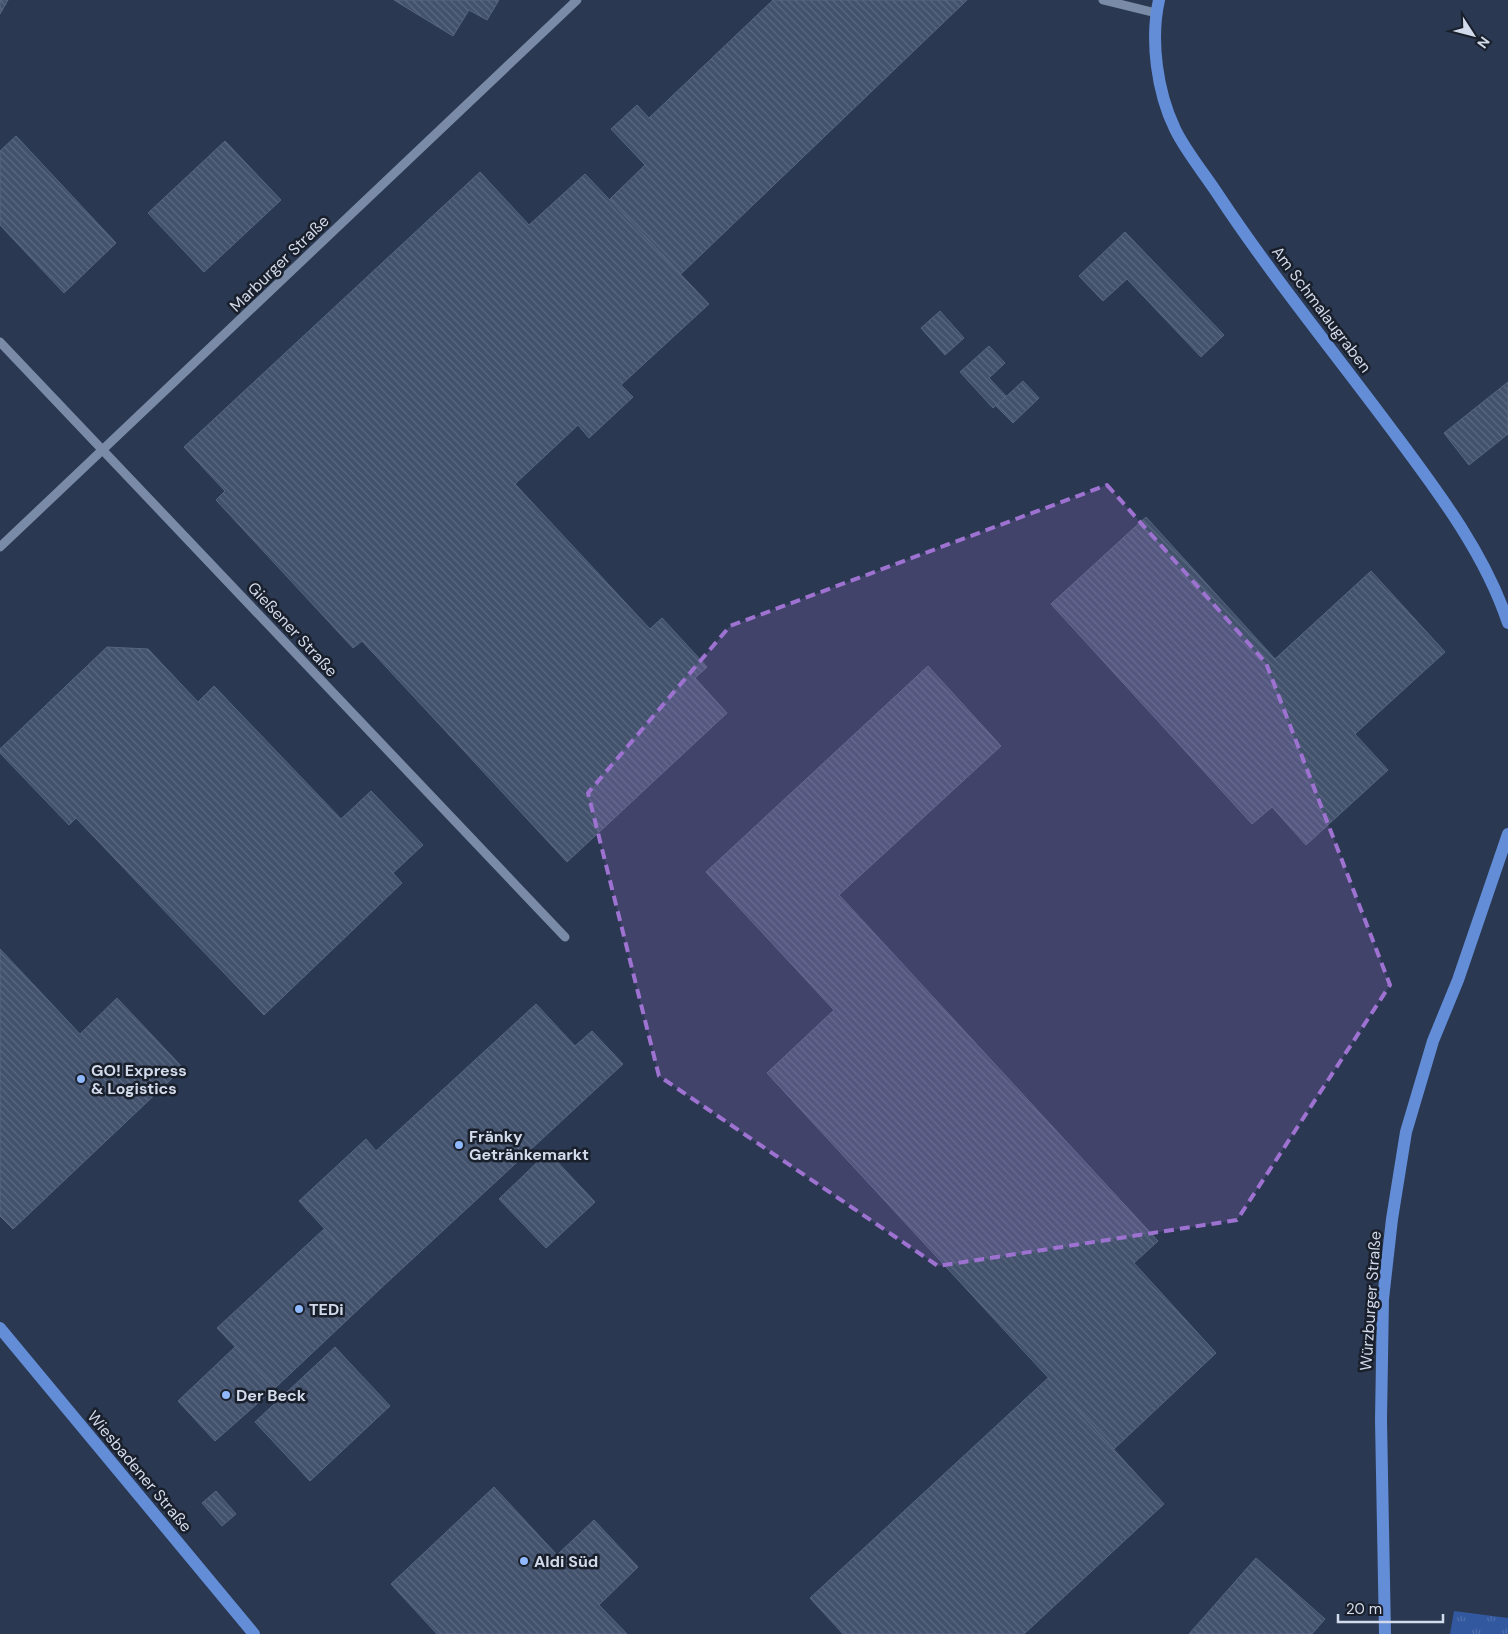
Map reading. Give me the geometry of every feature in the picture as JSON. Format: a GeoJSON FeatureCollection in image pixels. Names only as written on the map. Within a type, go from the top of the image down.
{"type":"FeatureCollection","features":[{"type":"Feature","properties":{"kind":"main road","name":"Am Schmalaugraben"},"geometry":{"type":"LineString","coordinates":[[1158,6],[1157,73],[1175,129],[1235,220],[1428,478],[1469,542],[1499,596],[1508,624]]}},
{"type":"Feature","properties":{"kind":"main road","name":"Würzburger Straße"},"geometry":{"type":"LineString","coordinates":[[1385,1634],[1381,1420],[1383,1299],[1392,1219],[1406,1132],[1433,1041],[1458,980],[1508,834]]}},
{"type":"Feature","properties":{"kind":"main road","name":"Wiesbadener Straße"},"geometry":{"type":"LineString","coordinates":[[0,1328],[254,1634]]}},
{"type":"Feature","properties":{"kind":"street","name":"Marburger Straße"},"geometry":{"type":"LineString","coordinates":[[0,547],[577,0]]}},
{"type":"Feature","properties":{"kind":"street"},"geometry":{"type":"LineString","coordinates":[[1103,0],[1158,6]]}},
{"type":"Feature","properties":{"kind":"street","name":"Gießener Straße"},"geometry":{"type":"LineString","coordinates":[[0,342],[565,937]]}},
{"type":"Feature","properties":{"kind":"highlighted area"},"geometry":{"type":"Polygon","coordinates":[[[1107,485],[1266,663],[1390,985],[1237,1220],[938,1266],[659,1076],[588,793],[730,626],[1107,485]]]}},
{"type":"Feature","properties":{"kind":"green space"},"geometry":{"type":"Polygon","coordinates":[[[1454,1611],[1508,1618],[1508,1634],[1450,1634],[1454,1611]]]}},
{"type":"Feature","properties":{"kind":"building"},"geometry":{"type":"Polygon","coordinates":[[[0,0],[8,0],[0,14],[0,0]]]}},
{"type":"Feature","properties":{"kind":"building"},"geometry":{"type":"Polygon","coordinates":[[[394,0],[499,0],[487,20],[469,10],[453,36],[394,0]]]}},
{"type":"Feature","properties":{"kind":"building"},"geometry":{"type":"Polygon","coordinates":[[[773,0],[967,0],[681,274],[610,199],[645,165],[611,129],[637,105],[649,118],[773,0]]]}},
{"type":"Feature","properties":{"kind":"building"},"geometry":{"type":"Polygon","coordinates":[[[16,136],[116,243],[64,293],[0,225],[0,151],[16,136]]]}},
{"type":"Feature","properties":{"kind":"building"},"geometry":{"type":"Polygon","coordinates":[[[225,141],[281,200],[204,272],[148,213],[225,141]]]}},
{"type":"Feature","properties":{"kind":"building"},"geometry":{"type":"Polygon","coordinates":[[[480,172],[529,225],[585,174],[709,304],[621,385],[633,397],[589,438],[578,425],[515,484],[650,629],[662,618],[707,667],[695,678],[727,713],[567,862],[362,641],[353,648],[216,500],[225,491],[184,447],[480,172]]]}},
{"type":"Feature","properties":{"kind":"building"},"geometry":{"type":"Polygon","coordinates":[[[1125,232],[1224,335],[1201,357],[1127,279],[1103,301],[1079,276],[1125,232]]]}},
{"type":"Feature","properties":{"kind":"building"},"geometry":{"type":"Polygon","coordinates":[[[940,311],[964,338],[945,355],[921,328],[940,311]]]}},
{"type":"Feature","properties":{"kind":"building"},"geometry":{"type":"Polygon","coordinates":[[[989,346],[1005,363],[989,378],[1006,396],[993,408],[960,372],[989,346]]]}},
{"type":"Feature","properties":{"kind":"building"},"geometry":{"type":"Polygon","coordinates":[[[1023,381],[1039,398],[1013,423],[996,406],[1023,381]]]}},
{"type":"Feature","properties":{"kind":"building"},"geometry":{"type":"Polygon","coordinates":[[[1508,382],[1508,434],[1469,465],[1444,433],[1508,382]]]}},
{"type":"Feature","properties":{"kind":"building"},"geometry":{"type":"Polygon","coordinates":[[[1146,517],[1275,659],[1371,571],[1445,652],[1355,734],[1388,770],[1306,845],[1272,807],[1252,824],[1051,604],[1146,517]]]}},
{"type":"Feature","properties":{"kind":"building"},"geometry":{"type":"Polygon","coordinates":[[[107,647],[148,649],[198,702],[214,686],[341,819],[371,791],[423,845],[393,873],[402,883],[264,1015],[76,818],[69,825],[0,753],[0,749],[107,647]]]}},
{"type":"Feature","properties":{"kind":"building"},"geometry":{"type":"Polygon","coordinates":[[[928,666],[1001,746],[839,895],[1158,1241],[1134,1263],[1216,1353],[1114,1449],[767,1073],[834,1010],[706,872],[928,666]]]}},
{"type":"Feature","properties":{"kind":"building"},"geometry":{"type":"Polygon","coordinates":[[[0,949],[80,1034],[117,998],[183,1068],[13,1229],[0,1216],[0,949]]]}},
{"type":"Feature","properties":{"kind":"building","name":"Fränky Getränkemarkt"},"geometry":{"type":"Polygon","coordinates":[[[536,1004],[575,1046],[592,1031],[623,1064],[380,1289],[299,1201],[366,1139],[376,1151],[536,1004]]]}},
{"type":"Feature","properties":{"kind":"building"},"geometry":{"type":"Polygon","coordinates":[[[548,1152],[595,1202],[546,1248],[499,1199],[548,1152]]]}},
{"type":"Feature","properties":{"kind":"building","name":"TEDi"},"geometry":{"type":"Polygon","coordinates":[[[324,1229],[380,1289],[275,1388],[217,1328],[324,1229]]]}},
{"type":"Feature","properties":{"kind":"building","name":"Der Beck"},"geometry":{"type":"Polygon","coordinates":[[[235,1347],[275,1388],[215,1441],[178,1401],[235,1347]]]}},
{"type":"Feature","properties":{"kind":"building"},"geometry":{"type":"Polygon","coordinates":[[[335,1347],[390,1406],[310,1481],[255,1422],[335,1347]]]}},
{"type":"Feature","properties":{"kind":"building"},"geometry":{"type":"Polygon","coordinates":[[[1048,1378],[1164,1504],[1024,1634],[843,1634],[810,1598],[1048,1378]]]}},
{"type":"Feature","properties":{"kind":"building","name":"Aldi Süd"},"geometry":{"type":"Polygon","coordinates":[[[494,1487],[557,1555],[594,1520],[638,1567],[599,1605],[627,1634],[437,1634],[391,1584],[494,1487]]]}},
{"type":"Feature","properties":{"kind":"building"},"geometry":{"type":"Polygon","coordinates":[[[216,1491],[236,1514],[222,1526],[202,1503],[216,1491]]]}},
{"type":"Feature","properties":{"kind":"building"},"geometry":{"type":"Polygon","coordinates":[[[1256,1558],[1325,1619],[1312,1634],[1189,1634],[1256,1558]]]}},
{"type":"Feature","properties":{"kind":"place","name":"GO! Express & Logistics"},"geometry":{"type":"Point","coordinates":[81,1079]}},
{"type":"Feature","properties":{"kind":"place","name":"Fränky Getränkemarkt"},"geometry":{"type":"Point","coordinates":[459,1145]}},
{"type":"Feature","properties":{"kind":"place","name":"TEDi"},"geometry":{"type":"Point","coordinates":[299,1309]}},
{"type":"Feature","properties":{"kind":"place","name":"Der Beck"},"geometry":{"type":"Point","coordinates":[226,1395]}},
{"type":"Feature","properties":{"kind":"place","name":"Aldi Süd"},"geometry":{"type":"Point","coordinates":[524,1561]}}]}
